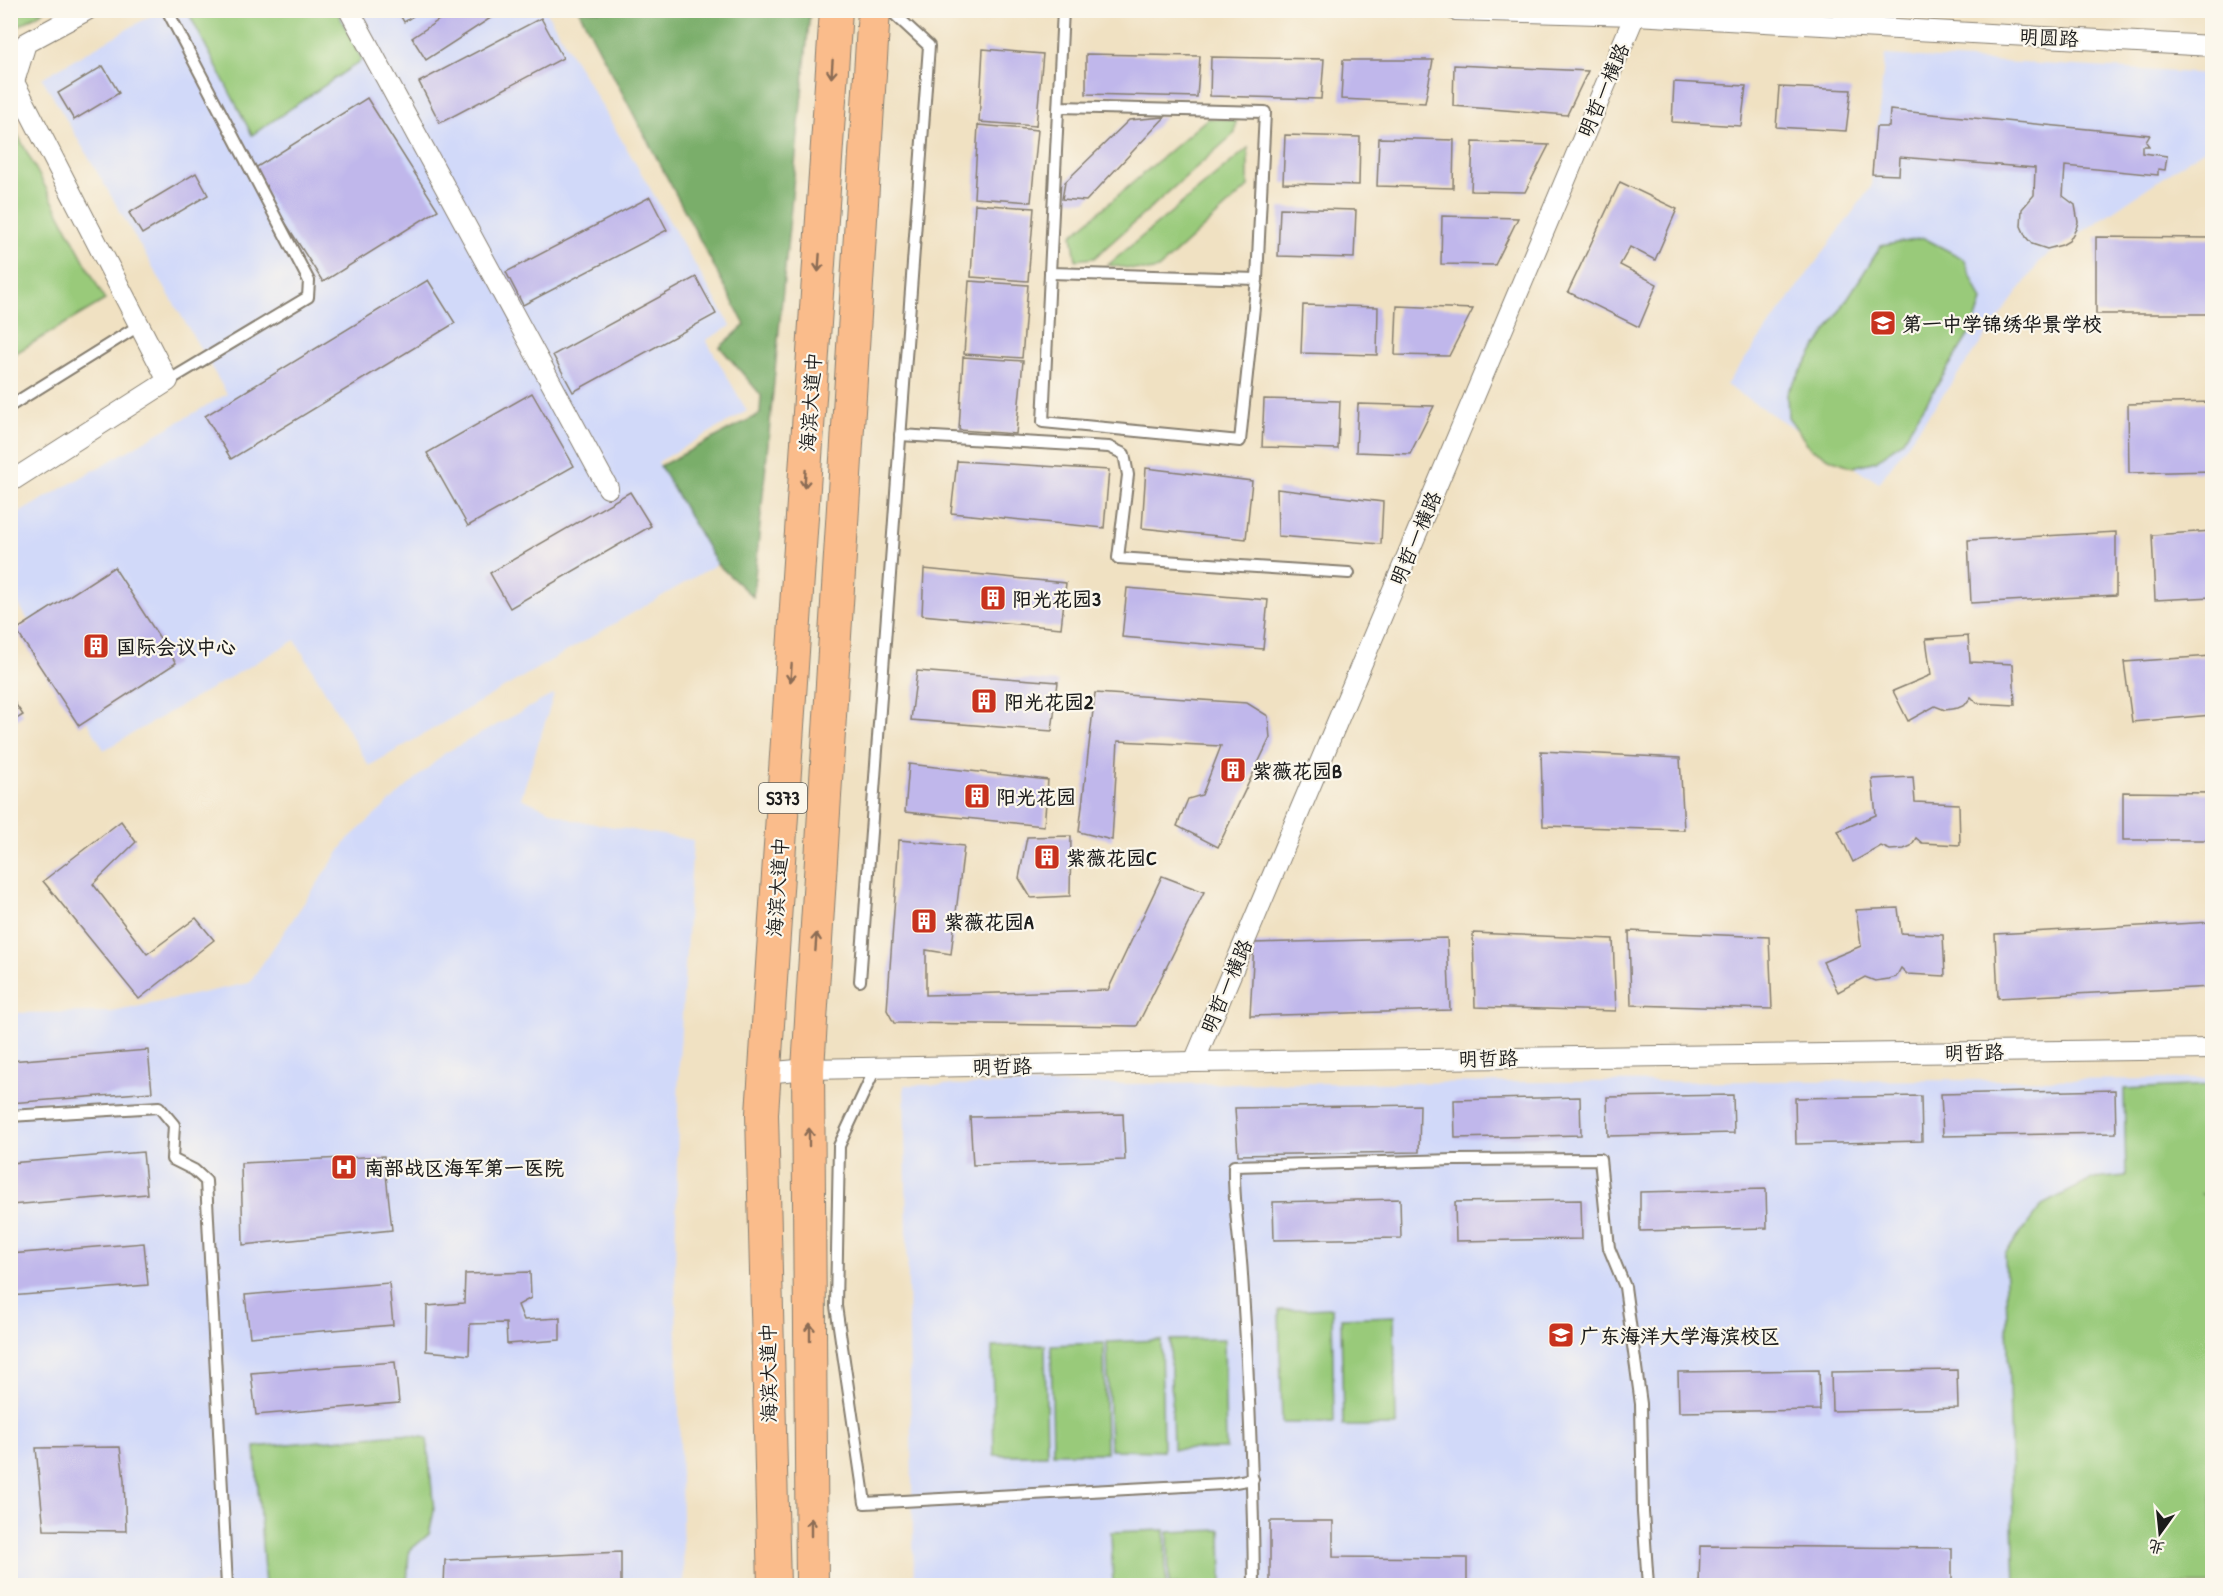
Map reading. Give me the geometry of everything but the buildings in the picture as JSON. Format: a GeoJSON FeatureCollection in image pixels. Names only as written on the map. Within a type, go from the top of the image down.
{"type":"FeatureCollection","features":[{"type":"Feature","properties":{"kind":"main road","name":"海滨大道中"},"geometry":{"type":"LineString","coordinates":[[774,1586],[762,1114],[836,10]]}},
{"type":"Feature","properties":{"kind":"main road","name":"海滨大道中"},"geometry":{"type":"LineString","coordinates":[[812,1586],[808,1069],[874,10]]}},
{"type":"Feature","properties":{"kind":"street"},"geometry":{"type":"LineString","coordinates":[[10,482],[168,381],[14,82],[26,43],[87,10]]}},
{"type":"Feature","properties":{"kind":"street"},"geometry":{"type":"LineString","coordinates":[[349,10],[608,488]]}},
{"type":"Feature","properties":{"kind":"street","name":"明圆路"},"geometry":{"type":"LineString","coordinates":[[1455,10],[1636,13],[2212,46]]}},
{"type":"Feature","properties":{"kind":"street","name":"明哲一横路"},"geometry":{"type":"LineString","coordinates":[[1194,1062],[1636,13]]}},
{"type":"Feature","properties":{"kind":"street","name":"明哲路"},"geometry":{"type":"LineString","coordinates":[[764,1073],[808,1069],[1194,1062],[2212,1049]]}},
{"type":"Feature","properties":{"kind":"lane"},"geometry":{"type":"LineString","coordinates":[[167,10],[309,281],[308,297],[168,381]]}},
{"type":"Feature","properties":{"kind":"lane"},"geometry":{"type":"LineString","coordinates":[[860,981],[929,46],[890,10]]}},
{"type":"Feature","properties":{"kind":"lane"},"geometry":{"type":"LineString","coordinates":[[1059,107],[1265,112],[1257,279],[1240,441],[1043,422],[1063,10]]}},
{"type":"Feature","properties":{"kind":"lane"},"geometry":{"type":"LineString","coordinates":[[1050,273],[1257,279]]}},
{"type":"Feature","properties":{"kind":"lane"},"geometry":{"type":"LineString","coordinates":[[10,406],[140,326]]}},
{"type":"Feature","properties":{"kind":"lane"},"geometry":{"type":"LineString","coordinates":[[900,435],[1109,447],[1124,454],[1128,475],[1118,558],[1349,573]]}},
{"type":"Feature","properties":{"kind":"lane"},"geometry":{"type":"LineString","coordinates":[[874,1068],[839,1146],[837,1306],[865,1503],[1223,1484],[1253,1479]]}},
{"type":"Feature","properties":{"kind":"lane"},"geometry":{"type":"LineString","coordinates":[[10,1116],[159,1107],[174,1125],[172,1159],[194,1170],[206,1181],[227,1586]]}},
{"type":"Feature","properties":{"kind":"lane"},"geometry":{"type":"LineString","coordinates":[[1254,1586],[1253,1479],[1234,1166],[1600,1159],[1609,1248],[1625,1287],[1641,1404],[1643,1512],[1648,1586]]}},
{"type":"Feature","properties":{"kind":"shaded area"},"geometry":{"type":"Polygon","coordinates":[[[159,11],[546,11],[731,326],[706,340],[747,411],[658,462],[717,564],[369,766],[295,640],[104,750],[11,591],[10,518],[227,394],[42,78],[159,11]]]}},
{"type":"Feature","properties":{"kind":"shaded area","name":"第一中学锦绣华景学校"},"geometry":{"type":"Polygon","coordinates":[[[1885,55],[2212,74],[2212,144],[2041,260],[1879,483],[1726,385],[1871,187],[1885,55]]]}},
{"type":"Feature","properties":{"kind":"shaded area","name":"南部战区海军第一医院"},"geometry":{"type":"Polygon","coordinates":[[[554,694],[521,798],[572,820],[693,840],[679,1062],[675,1272],[684,1585],[11,1585],[10,1013],[112,1012],[249,983],[348,839],[445,753],[554,694]]]}},
{"type":"Feature","properties":{"kind":"shaded area","name":"广东海洋大学海滨校区"},"geometry":{"type":"Polygon","coordinates":[[[2212,1079],[2212,1585],[914,1585],[904,1085],[2212,1079]]]}},
{"type":"Feature","properties":{"kind":"green space"},"geometry":{"type":"Polygon","coordinates":[[[11,10],[44,10],[44,11],[11,31],[11,10]]]}},
{"type":"Feature","properties":{"kind":"green space"},"geometry":{"type":"Polygon","coordinates":[[[337,11],[362,60],[252,135],[188,12],[337,11]]]}},
{"type":"Feature","properties":{"kind":"green space"},"geometry":{"type":"Polygon","coordinates":[[[579,11],[810,11],[753,597],[717,564],[660,466],[760,414],[761,395],[720,347],[745,325],[579,11]]]}},
{"type":"Feature","properties":{"kind":"green space"},"geometry":{"type":"Polygon","coordinates":[[[1208,118],[1236,120],[1235,133],[1094,258],[1076,260],[1072,235],[1208,118]]]}},
{"type":"Feature","properties":{"kind":"green space"},"geometry":{"type":"Polygon","coordinates":[[[10,120],[105,300],[11,356],[10,356],[10,120]]]}},
{"type":"Feature","properties":{"kind":"green space"},"geometry":{"type":"Polygon","coordinates":[[[1248,148],[1248,187],[1158,269],[1148,271],[1108,265],[1248,148]]]}},
{"type":"Feature","properties":{"kind":"green space"},"geometry":{"type":"Polygon","coordinates":[[[1924,238],[1964,259],[1982,301],[1973,328],[1903,440],[1876,461],[1853,467],[1833,460],[1810,448],[1788,417],[1787,393],[1881,246],[1924,238]]]}},
{"type":"Feature","properties":{"kind":"green space"},"geometry":{"type":"Polygon","coordinates":[[[2212,1085],[2212,1193],[2202,1194],[2212,1199],[2212,1585],[2015,1585],[2005,1254],[2042,1205],[2093,1179],[2126,1176],[2124,1089],[2212,1085]]]}},
{"type":"Feature","properties":{"kind":"green space"},"geometry":{"type":"Polygon","coordinates":[[[1332,1308],[1334,1423],[1282,1423],[1279,1310],[1332,1308]]]}},
{"type":"Feature","properties":{"kind":"green space"},"geometry":{"type":"Polygon","coordinates":[[[1394,1316],[1396,1426],[1343,1426],[1341,1318],[1394,1316]]]}},
{"type":"Feature","properties":{"kind":"green space"},"geometry":{"type":"Polygon","coordinates":[[[1224,1339],[1226,1449],[1173,1449],[1170,1340],[1224,1339]]]}},
{"type":"Feature","properties":{"kind":"green space"},"geometry":{"type":"Polygon","coordinates":[[[1161,1340],[1163,1451],[1110,1450],[1107,1342],[1161,1340]]]}},
{"type":"Feature","properties":{"kind":"green space"},"geometry":{"type":"Polygon","coordinates":[[[1104,1343],[1106,1453],[1053,1453],[1051,1345],[1104,1343]]]}},
{"type":"Feature","properties":{"kind":"green space"},"geometry":{"type":"Polygon","coordinates":[[[1045,1345],[1047,1455],[994,1455],[992,1347],[1045,1345]]]}},
{"type":"Feature","properties":{"kind":"green space"},"geometry":{"type":"Polygon","coordinates":[[[399,1434],[427,1438],[434,1511],[429,1534],[409,1551],[407,1585],[265,1585],[255,1447],[399,1434]]]}},
{"type":"Feature","properties":{"kind":"green space"},"geometry":{"type":"Polygon","coordinates":[[[1165,1530],[1166,1585],[1113,1585],[1111,1532],[1165,1530]]]}},
{"type":"Feature","properties":{"kind":"green space"},"geometry":{"type":"Polygon","coordinates":[[[1221,1530],[1222,1585],[1169,1585],[1168,1532],[1221,1530]]]}},
{"type":"Feature","properties":{"kind":"place","name":"第一中学锦绣华景学校"},"geometry":{"type":"Point","coordinates":[1883,323]}},
{"type":"Feature","properties":{"kind":"place","name":"阳光花园3"},"geometry":{"type":"Point","coordinates":[993,598]}},
{"type":"Feature","properties":{"kind":"place","name":"国际会议中心"},"geometry":{"type":"Point","coordinates":[96,646]}},
{"type":"Feature","properties":{"kind":"place","name":"阳光花园2"},"geometry":{"type":"Point","coordinates":[984,701]}},
{"type":"Feature","properties":{"kind":"place","name":"紫薇花园B"},"geometry":{"type":"Point","coordinates":[1233,770]}},
{"type":"Feature","properties":{"kind":"place","name":"阳光花园"},"geometry":{"type":"Point","coordinates":[977,796]}},
{"type":"Feature","properties":{"kind":"place","name":"紫薇花园C"},"geometry":{"type":"Point","coordinates":[1047,857]}},
{"type":"Feature","properties":{"kind":"place","name":"紫薇花园A"},"geometry":{"type":"Point","coordinates":[924,921]}},
{"type":"Feature","properties":{"kind":"place","name":"南部战区海军第一医院"},"geometry":{"type":"Point","coordinates":[344,1167]}},
{"type":"Feature","properties":{"kind":"place","name":"广东海洋大学海滨校区"},"geometry":{"type":"Point","coordinates":[1561,1335]}}]}
